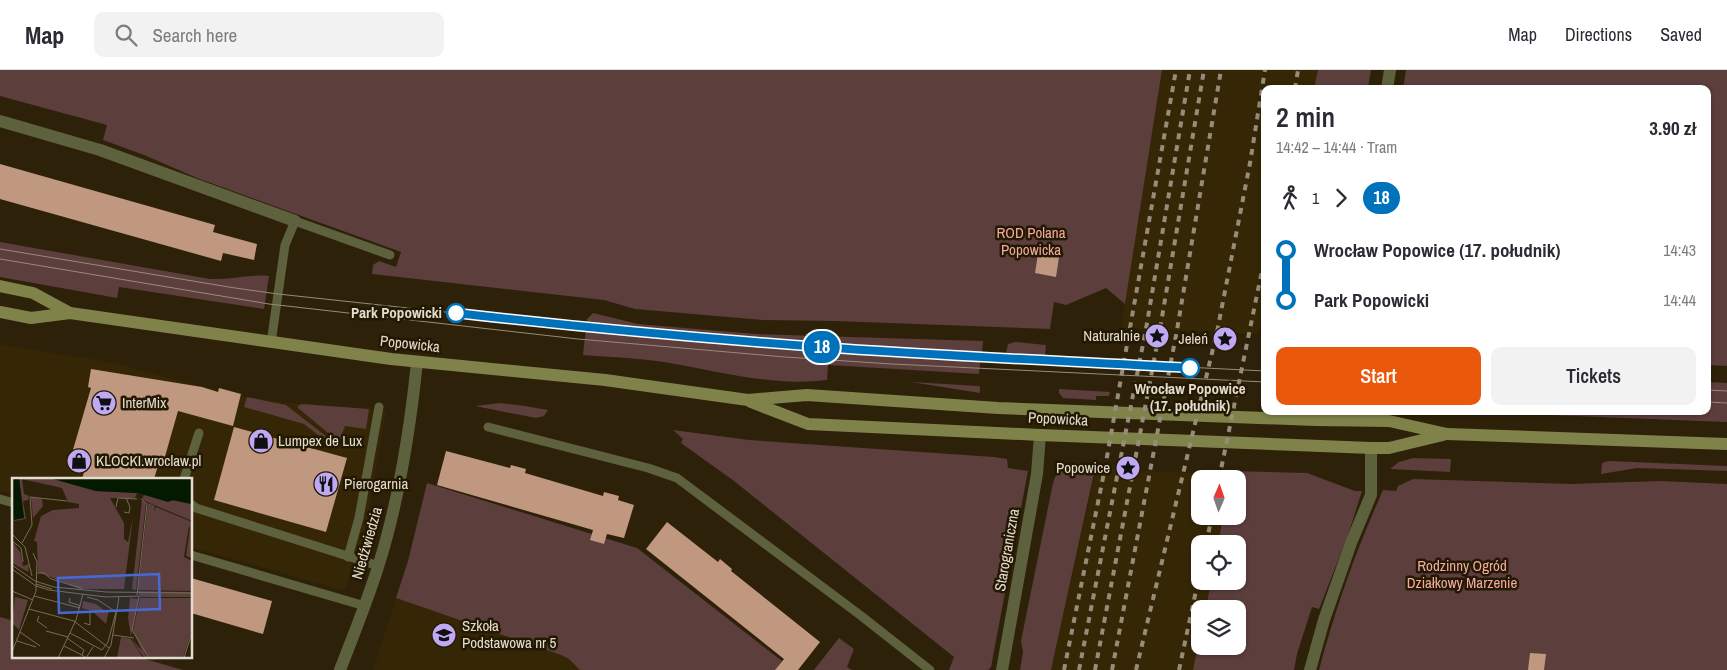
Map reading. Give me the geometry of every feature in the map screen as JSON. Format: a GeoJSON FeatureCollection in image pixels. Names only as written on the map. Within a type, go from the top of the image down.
{"type":"FeatureCollection","features":[{"type":"Feature","properties":{"kind":"street"},"geometry":{"type":"LineString","coordinates":[[1388,85],[1390,70]]}},
{"type":"Feature","properties":{"kind":"street"},"geometry":{"type":"LineString","coordinates":[[0,121],[100,150],[295,221]]}},
{"type":"Feature","properties":{"kind":"street","name":"Popowicka"},"geometry":{"type":"LineString","coordinates":[[0,286],[33,293],[70,313]]}},
{"type":"Feature","properties":{"kind":"street","name":"Popowicka"},"geometry":{"type":"LineString","coordinates":[[0,312],[31,318],[70,313],[271,343],[416,362],[605,380],[748,400],[807,395],[998,408],[1261,414]]}},
{"type":"Feature","properties":{"kind":"street","name":"Niedźwiedzia"},"geometry":{"type":"LineString","coordinates":[[340,670],[365,606],[394,510],[413,397],[416,362]]}},
{"type":"Feature","properties":{"kind":"street","name":"Popowicka"},"geometry":{"type":"LineString","coordinates":[[748,400],[808,424],[1371,448],[1389,448],[1447,434]]}},
{"type":"Feature","properties":{"kind":"street","name":"Popowicka"},"geometry":{"type":"LineString","coordinates":[[1300,415],[1343,416],[1389,421],[1447,434]]}},
{"type":"Feature","properties":{"kind":"street"},"geometry":{"type":"LineString","coordinates":[[1447,434],[1727,444]]}},
{"type":"Feature","properties":{"kind":"street","name":"Starograniczna"},"geometry":{"type":"LineString","coordinates":[[1002,670],[1037,474],[1040,435]]}},
{"type":"Feature","properties":{"kind":"street"},"geometry":{"type":"LineString","coordinates":[[1310,670],[1324,620],[1371,495],[1371,448]]}},
{"type":"Feature","properties":{"kind":"lane"},"geometry":{"type":"LineString","coordinates":[[271,343],[285,245],[295,221],[390,255]]}},
{"type":"Feature","properties":{"kind":"lane"},"geometry":{"type":"LineString","coordinates":[[348,557],[359,518],[379,407]]}},
{"type":"Feature","properties":{"kind":"lane"},"geometry":{"type":"LineString","coordinates":[[488,428],[648,468],[676,478],[860,615],[930,670]]}},
{"type":"Feature","properties":{"kind":"lane"},"geometry":{"type":"LineString","coordinates":[[184,478],[199,433]]}},
{"type":"Feature","properties":{"kind":"lane"},"geometry":{"type":"LineString","coordinates":[[192,505],[196,508],[378,566]]}},
{"type":"Feature","properties":{"kind":"lane"},"geometry":{"type":"LineString","coordinates":[[192,555],[365,606]]}},
{"type":"Feature","properties":{"kind":"shaded area"},"geometry":{"type":"Polygon","coordinates":[[[1162,70],[1318,70],[1315,85],[1261,85],[1261,322],[1259,334],[1121,328],[1162,70]]]}},
{"type":"Feature","properties":{"kind":"shaded area"},"geometry":{"type":"Polygon","coordinates":[[[0,344],[115,363],[247,397],[279,402],[386,412],[362,546],[344,591],[192,547],[192,478],[12,478],[12,494],[0,491],[0,344]]]}},
{"type":"Feature","properties":{"kind":"shaded area"},"geometry":{"type":"Polygon","coordinates":[[[1096,468],[1191,473],[1191,525],[1221,525],[1220,535],[1191,535],[1191,590],[1209,590],[1208,600],[1191,600],[1191,655],[1196,655],[1193,670],[1051,670],[1096,468]]]}},
{"type":"Feature","properties":{"kind":"shaded area","name":"Szkoła Podstawowa nr 5"},"geometry":{"type":"Polygon","coordinates":[[[396,598],[561,655],[569,659],[580,670],[373,670],[396,598]]]}},
{"type":"Feature","properties":{"kind":"green space","name":"Park Popowicki"},"geometry":{"type":"Polygon","coordinates":[[[0,70],[1162,70],[1125,304],[1106,288],[1066,305],[1054,302],[1050,329],[763,320],[635,309],[604,300],[372,274],[373,265],[379,261],[396,267],[401,252],[197,178],[103,140],[107,125],[0,96],[0,70]]]}},
{"type":"Feature","properties":{"kind":"green space"},"geometry":{"type":"Polygon","coordinates":[[[1318,70],[1371,70],[1369,85],[1315,85],[1318,70]]]}},
{"type":"Feature","properties":{"kind":"green space"},"geometry":{"type":"Polygon","coordinates":[[[1406,70],[1727,70],[1727,366],[1711,365],[1711,85],[1404,85],[1406,70]]]}},
{"type":"Feature","properties":{"kind":"green space"},"geometry":{"type":"Polygon","coordinates":[[[0,242],[210,279],[269,276],[264,309],[119,287],[117,298],[0,277],[0,242]]]}},
{"type":"Feature","properties":{"kind":"green space"},"geometry":{"type":"Polygon","coordinates":[[[593,313],[638,324],[756,334],[983,341],[979,374],[828,365],[827,380],[806,382],[765,380],[664,362],[583,355],[587,319],[593,313]]]}},
{"type":"Feature","properties":{"kind":"green space"},"geometry":{"type":"Polygon","coordinates":[[[1015,342],[1046,345],[1045,356],[1006,353],[1008,344],[1015,342]]]}},
{"type":"Feature","properties":{"kind":"green space"},"geometry":{"type":"Polygon","coordinates":[[[911,382],[979,386],[980,393],[911,382]]]}},
{"type":"Feature","properties":{"kind":"green space"},"geometry":{"type":"Polygon","coordinates":[[[1711,382],[1727,383],[1727,422],[1549,415],[1711,415],[1711,382]]]}},
{"type":"Feature","properties":{"kind":"green space"},"geometry":{"type":"Polygon","coordinates":[[[1059,389],[1110,392],[1109,396],[1096,396],[1096,400],[1063,398],[1059,393],[1059,389]]]}},
{"type":"Feature","properties":{"kind":"green space"},"geometry":{"type":"Polygon","coordinates":[[[247,397],[286,405],[331,440],[332,446],[304,424],[244,407],[247,397]]]}},
{"type":"Feature","properties":{"kind":"green space"},"geometry":{"type":"Polygon","coordinates":[[[499,403],[548,410],[544,416],[536,418],[475,406],[499,403]]]}},
{"type":"Feature","properties":{"kind":"green space"},"geometry":{"type":"Polygon","coordinates":[[[302,404],[369,409],[366,429],[345,426],[339,442],[298,408],[302,404]]]}},
{"type":"Feature","properties":{"kind":"green space"},"geometry":{"type":"Polygon","coordinates":[[[673,430],[749,440],[994,457],[1007,459],[1008,468],[1028,471],[991,667],[988,670],[949,670],[954,657],[734,481],[681,443],[683,439],[673,430]]]}},
{"type":"Feature","properties":{"kind":"green space"},"geometry":{"type":"Polygon","coordinates":[[[1413,458],[1451,459],[1450,472],[1390,469],[1399,462],[1413,458]]]}},
{"type":"Feature","properties":{"kind":"green space"},"geometry":{"type":"Polygon","coordinates":[[[1609,461],[1727,466],[1727,471],[1637,468],[1601,474],[1602,463],[1609,461]]]}},
{"type":"Feature","properties":{"kind":"green space"},"geometry":{"type":"Polygon","coordinates":[[[1074,463],[1096,464],[1051,670],[1020,670],[1023,652],[1021,641],[1053,483],[1060,470],[1074,463]]]}},
{"type":"Feature","properties":{"kind":"green space"},"geometry":{"type":"Polygon","coordinates":[[[1246,471],[1307,473],[1355,491],[1362,491],[1348,535],[1319,609],[1312,607],[1297,654],[1294,670],[1193,670],[1196,655],[1246,655],[1246,600],[1208,600],[1209,590],[1246,590],[1246,535],[1220,535],[1221,525],[1246,525],[1246,471]]]}},
{"type":"Feature","properties":{"kind":"green space","name":"Rodzinny Ogród Działkowy Marzenie"},"geometry":{"type":"Polygon","coordinates":[[[1413,479],[1571,484],[1660,481],[1727,484],[1727,670],[1319,670],[1346,582],[1383,490],[1396,491],[1398,486],[1413,479]]]}},
{"type":"Feature","properties":{"kind":"green space"},"geometry":{"type":"Polygon","coordinates":[[[427,483],[637,548],[782,661],[777,670],[580,670],[569,659],[561,655],[396,598],[408,561],[427,483]]]}},
{"type":"Feature","properties":{"kind":"green space"},"geometry":{"type":"Polygon","coordinates":[[[0,617],[12,620],[12,658],[142,658],[183,670],[0,670],[0,617]]]}},
{"type":"Feature","properties":{"kind":"green space"},"geometry":{"type":"Polygon","coordinates":[[[839,638],[854,649],[847,667],[852,670],[814,670],[839,638]]]}},
{"type":"Feature","properties":{"kind":"building"},"geometry":{"type":"Polygon","coordinates":[[[0,164],[215,225],[213,232],[257,244],[254,260],[223,253],[221,261],[0,199],[0,164]]]}},
{"type":"Feature","properties":{"kind":"building"},"geometry":{"type":"Polygon","coordinates":[[[1038,254],[1059,257],[1056,277],[1035,273],[1038,254]]]}},
{"type":"Feature","properties":{"kind":"building"},"geometry":{"type":"Polygon","coordinates":[[[91,369],[202,387],[218,392],[219,388],[241,394],[233,426],[178,411],[164,460],[160,459],[154,478],[82,478],[86,465],[70,460],[91,388],[88,387],[91,369]]]}},
{"type":"Feature","properties":{"kind":"building"},"geometry":{"type":"Polygon","coordinates":[[[234,427],[347,458],[326,532],[214,500],[234,427]]]}},
{"type":"Feature","properties":{"kind":"building"},"geometry":{"type":"Polygon","coordinates":[[[446,451],[510,468],[511,465],[526,469],[525,473],[603,496],[604,492],[619,496],[618,500],[634,505],[624,538],[607,534],[604,544],[590,540],[593,530],[437,485],[446,451]]]}},
{"type":"Feature","properties":{"kind":"building"},"geometry":{"type":"Polygon","coordinates":[[[667,522],[718,562],[720,559],[732,569],[731,571],[820,642],[798,670],[775,670],[784,659],[646,549],[667,522]]]}},
{"type":"Feature","properties":{"kind":"building"},"geometry":{"type":"Polygon","coordinates":[[[192,578],[272,601],[263,634],[192,613],[192,578]]]}},
{"type":"Feature","properties":{"kind":"building"},"geometry":{"type":"Polygon","coordinates":[[[1530,653],[1546,654],[1544,670],[1528,670],[1530,653]]]}},
{"type":"Feature","properties":{"kind":"tram line"},"geometry":{"type":"LineString","coordinates":[[0,249],[278,294],[566,325],[743,341],[923,354],[1261,371]]}},
{"type":"Feature","properties":{"kind":"tram line"},"geometry":{"type":"LineString","coordinates":[[0,259],[269,304],[578,339],[785,357],[892,364],[1261,382]]}},
{"type":"Feature","properties":{"kind":"tram line","name":"18"},"geometry":{"type":"LineString","coordinates":[[456,313],[762,343],[923,354],[1190,368]]}},
{"type":"Feature","properties":{"kind":"tram line"},"geometry":{"type":"LineString","coordinates":[[1711,390],[1727,391]]}},
{"type":"Feature","properties":{"kind":"tram line"},"geometry":{"type":"LineString","coordinates":[[1711,402],[1727,403]]}},
{"type":"Feature","properties":{"kind":"railway"},"geometry":{"type":"LineString","coordinates":[[1064,670],[1105,468],[1176,70]]}},
{"type":"Feature","properties":{"kind":"railway"},"geometry":{"type":"LineString","coordinates":[[1079,670],[1146,329],[1190,70]]}},
{"type":"Feature","properties":{"kind":"railway"},"geometry":{"type":"LineString","coordinates":[[1095,670],[1160,329],[1204,70]]}},
{"type":"Feature","properties":{"kind":"railway"},"geometry":{"type":"LineString","coordinates":[[1112,670],[1177,330],[1221,70]]}},
{"type":"Feature","properties":{"kind":"railway"},"geometry":{"type":"LineString","coordinates":[[1263,85],[1265,70]]}},
{"type":"Feature","properties":{"kind":"railway"},"geometry":{"type":"LineString","coordinates":[[1296,85],[1298,70]]}},
{"type":"Feature","properties":{"kind":"railway"},"geometry":{"type":"LineString","coordinates":[[1136,670],[1217,332],[1250,163],[1261,95]]}},
{"type":"Feature","properties":{"kind":"railway"},"geometry":{"type":"LineString","coordinates":[[1221,470],[1261,275]]}},
{"type":"Feature","properties":{"kind":"railway"},"geometry":{"type":"LineString","coordinates":[[1208,535],[1210,525]]}},
{"type":"Feature","properties":{"kind":"railway"},"geometry":{"type":"LineString","coordinates":[[1179,670],[1196,590]]}},
{"type":"Feature","properties":{"kind":"place","name":"Park Popowicki"},"geometry":{"type":"Point","coordinates":[456,313]}},
{"type":"Feature","properties":{"kind":"place","name":"Naturalnie"},"geometry":{"type":"Point","coordinates":[1157,336]}},
{"type":"Feature","properties":{"kind":"place","name":"Jeleń"},"geometry":{"type":"Point","coordinates":[1225,339]}},
{"type":"Feature","properties":{"kind":"place","name":"Wrocław Popowice (17. południk)"},"geometry":{"type":"Point","coordinates":[1190,368]}},
{"type":"Feature","properties":{"kind":"place","name":"InterMix"},"geometry":{"type":"Point","coordinates":[104,403]}},
{"type":"Feature","properties":{"kind":"place","name":"Lumpex de Lux"},"geometry":{"type":"Point","coordinates":[261,441]}},
{"type":"Feature","properties":{"kind":"place","name":"KLOCKI.wroclaw.pl"},"geometry":{"type":"Point","coordinates":[79,461]}},
{"type":"Feature","properties":{"kind":"place","name":"Popowice"},"geometry":{"type":"Point","coordinates":[1128,468]}},
{"type":"Feature","properties":{"kind":"place","name":"Pierogarnia"},"geometry":{"type":"Point","coordinates":[326,484]}},
{"type":"Feature","properties":{"kind":"place","name":"Szkoła Podstawowa nr 5"},"geometry":{"type":"Point","coordinates":[444,635]}},
{"type":"Feature","properties":{"kind":"park label","name":"ROD Polana Popowicka"},"geometry":{"type":"Point","coordinates":[1031,242]}}]}
